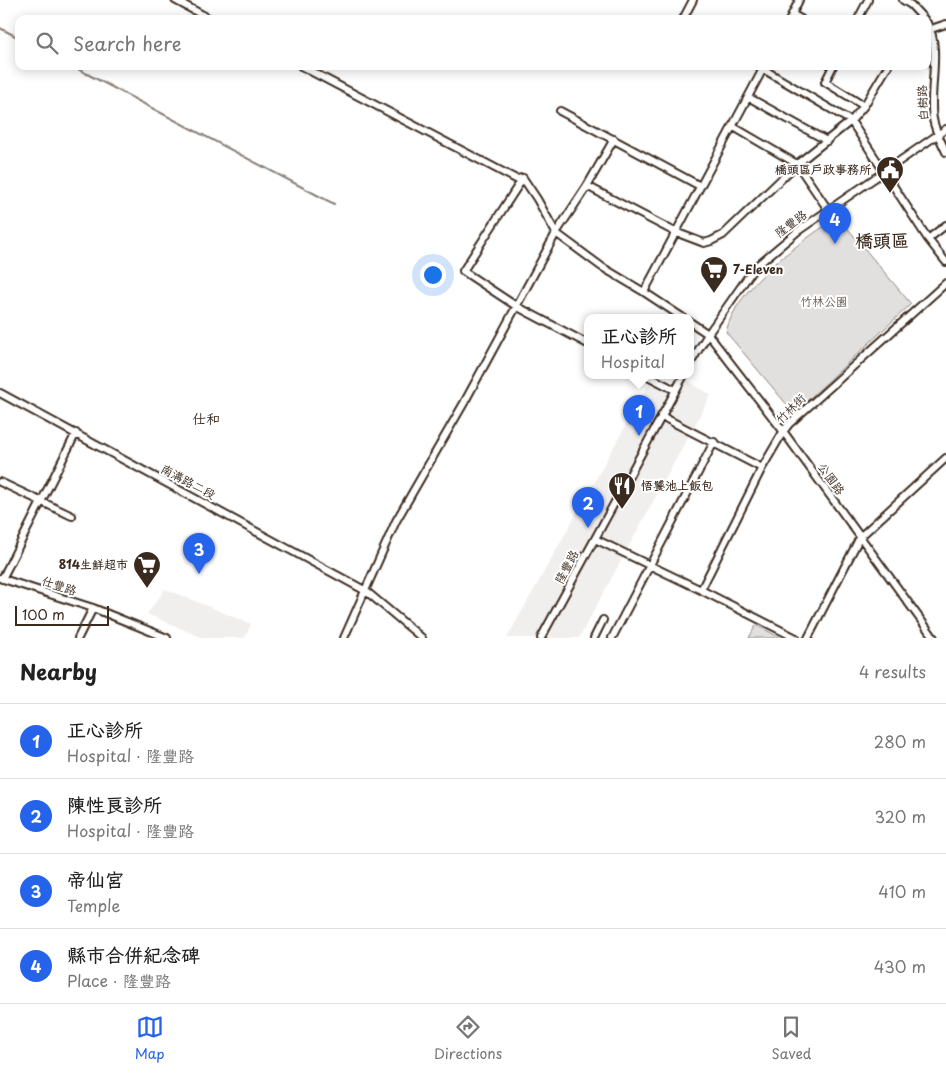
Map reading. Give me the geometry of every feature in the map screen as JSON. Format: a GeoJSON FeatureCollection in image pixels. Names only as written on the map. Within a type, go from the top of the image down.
{"type":"FeatureCollection","features":[{"type":"Feature","properties":{"kind":"street"},"geometry":{"type":"LineString","coordinates":[[175,0],[203,15]]}},
{"type":"Feature","properties":{"kind":"street"},"geometry":{"type":"LineString","coordinates":[[685,15],[693,0]]}},
{"type":"Feature","properties":{"kind":"street"},"geometry":{"type":"LineString","coordinates":[[792,15],[799,0]]}},
{"type":"Feature","properties":{"kind":"street"},"geometry":{"type":"LineString","coordinates":[[860,15],[868,0]]}},
{"type":"Feature","properties":{"kind":"street"},"geometry":{"type":"LineString","coordinates":[[903,0],[912,2],[920,15]]}},
{"type":"Feature","properties":{"kind":"street"},"geometry":{"type":"LineString","coordinates":[[931,26],[946,24]]}},
{"type":"Feature","properties":{"kind":"street","name":"白樹路"},"geometry":{"type":"LineString","coordinates":[[931,33],[934,43],[933,118],[946,152]]}},
{"type":"Feature","properties":{"kind":"street"},"geometry":{"type":"LineString","coordinates":[[309,70],[516,179],[522,178]]}},
{"type":"Feature","properties":{"kind":"street"},"geometry":{"type":"LineString","coordinates":[[644,292],[761,70]]}},
{"type":"Feature","properties":{"kind":"street"},"geometry":{"type":"LineString","coordinates":[[767,70],[851,121],[928,239],[946,262]]}},
{"type":"Feature","properties":{"kind":"street"},"geometry":{"type":"LineString","coordinates":[[831,70],[824,82],[864,106]]}},
{"type":"Feature","properties":{"kind":"street"},"geometry":{"type":"LineString","coordinates":[[587,186],[676,232],[704,243],[711,242],[723,235],[797,164],[851,121],[864,106],[886,70]]}},
{"type":"Feature","properties":{"kind":"street"},"geometry":{"type":"LineString","coordinates":[[748,97],[827,141]]}},
{"type":"Feature","properties":{"kind":"street"},"geometry":{"type":"LineString","coordinates":[[560,111],[700,186]]}},
{"type":"Feature","properties":{"kind":"street"},"geometry":{"type":"LineString","coordinates":[[732,126],[797,164],[829,211]]}},
{"type":"Feature","properties":{"kind":"street","name":"隆豐路"},"geometry":{"type":"LineString","coordinates":[[694,357],[754,268],[798,231],[946,129]]}},
{"type":"Feature","properties":{"kind":"street"},"geometry":{"type":"LineString","coordinates":[[344,638],[396,521],[464,403],[556,233],[587,186],[614,139]]}},
{"type":"Feature","properties":{"kind":"street"},"geometry":{"type":"LineString","coordinates":[[522,178],[537,199],[556,233],[602,267],[677,314]]}},
{"type":"Feature","properties":{"kind":"street"},"geometry":{"type":"LineString","coordinates":[[522,178],[463,272],[516,306],[584,342]]}},
{"type":"Feature","properties":{"kind":"street"},"geometry":{"type":"LineString","coordinates":[[928,239],[946,225]]}},
{"type":"Feature","properties":{"kind":"street","name":"竹林街"},"geometry":{"type":"LineString","coordinates":[[702,590],[762,468],[789,424],[946,283]]}},
{"type":"Feature","properties":{"kind":"street","name":"公園路"},"geometry":{"type":"LineString","coordinates":[[694,325],[708,334],[783,432],[934,638]]}},
{"type":"Feature","properties":{"kind":"street"},"geometry":{"type":"LineString","coordinates":[[654,379],[675,390]]}},
{"type":"Feature","properties":{"kind":"street","name":"隆豐路"},"geometry":{"type":"LineString","coordinates":[[542,638],[682,379]]}},
{"type":"Feature","properties":{"kind":"street","name":"南溝路二段"},"geometry":{"type":"LineString","coordinates":[[0,393],[366,591],[422,638]]}},
{"type":"Feature","properties":{"kind":"street"},"geometry":{"type":"LineString","coordinates":[[661,416],[762,468]]}},
{"type":"Feature","properties":{"kind":"street"},"geometry":{"type":"LineString","coordinates":[[1,579],[76,434]]}},
{"type":"Feature","properties":{"kind":"street"},"geometry":{"type":"LineString","coordinates":[[612,638],[714,442]]}},
{"type":"Feature","properties":{"kind":"street"},"geometry":{"type":"LineString","coordinates":[[808,638],[860,537],[946,458]]}},
{"type":"Feature","properties":{"kind":"street"},"geometry":{"type":"LineString","coordinates":[[0,482],[42,500],[72,516]]}},
{"type":"Feature","properties":{"kind":"street"},"geometry":{"type":"LineString","coordinates":[[595,539],[702,590],[796,638]]}},
{"type":"Feature","properties":{"kind":"street","name":"仕豐路"},"geometry":{"type":"LineString","coordinates":[[1,579],[93,608],[167,638]]}},
{"type":"Feature","properties":{"kind":"street"},"geometry":{"type":"LineString","coordinates":[[78,638],[93,608]]}},
{"type":"Feature","properties":{"kind":"street"},"geometry":{"type":"LineString","coordinates":[[594,638],[603,620]]}},
{"type":"Feature","properties":{"kind":"shaded area"},"geometry":{"type":"Polygon","coordinates":[[[685,379],[711,395],[579,638],[507,638],[650,382],[678,396],[685,379]]]}},
{"type":"Feature","properties":{"kind":"shaded area"},"geometry":{"type":"Polygon","coordinates":[[[165,589],[251,624],[245,638],[203,638],[147,614],[165,589]]]}},
{"type":"Feature","properties":{"kind":"green space","name":"竹林公園"},"geometry":{"type":"Polygon","coordinates":[[[838,217],[911,304],[794,413],[726,332],[732,315],[756,282],[789,252],[838,217]]]}},
{"type":"Feature","properties":{"kind":"green space"},"geometry":{"type":"Polygon","coordinates":[[[756,625],[781,638],[749,638],[756,625]]]}},
{"type":"Feature","properties":{"kind":"waterway"},"geometry":{"type":"LineString","coordinates":[[0,28],[15,36]]}},
{"type":"Feature","properties":{"kind":"waterway"},"geometry":{"type":"LineString","coordinates":[[80,70],[334,204]]}},
{"type":"Feature","properties":{"kind":"place","name":"橋頭區戶政事務所"},"geometry":{"type":"Point","coordinates":[890,194]}},
{"type":"Feature","properties":{"kind":"place","name":"縣市合併紀念碑"},"geometry":{"type":"Point","coordinates":[835,244]}},
{"type":"Feature","properties":{"kind":"place","name":"7-Eleven"},"geometry":{"type":"Point","coordinates":[714,294]}},
{"type":"Feature","properties":{"kind":"place","name":"正心診所"},"geometry":{"type":"Point","coordinates":[639,436]}},
{"type":"Feature","properties":{"kind":"place","name":"悟饕池上飯包"},"geometry":{"type":"Point","coordinates":[622,510]}},
{"type":"Feature","properties":{"kind":"place","name":"陳性良診所"},"geometry":{"type":"Point","coordinates":[588,528]}},
{"type":"Feature","properties":{"kind":"place","name":"帝仙宮"},"geometry":{"type":"Point","coordinates":[199,574]}},
{"type":"Feature","properties":{"kind":"place","name":"814生鮮超市"},"geometry":{"type":"Point","coordinates":[147,589]}},
{"type":"Feature","properties":{"kind":"district","name":"橋頭區"},"geometry":{"type":"Point","coordinates":[882,241]}},
{"type":"Feature","properties":{"kind":"district","name":"仕和"},"geometry":{"type":"Point","coordinates":[206,419]}}]}
